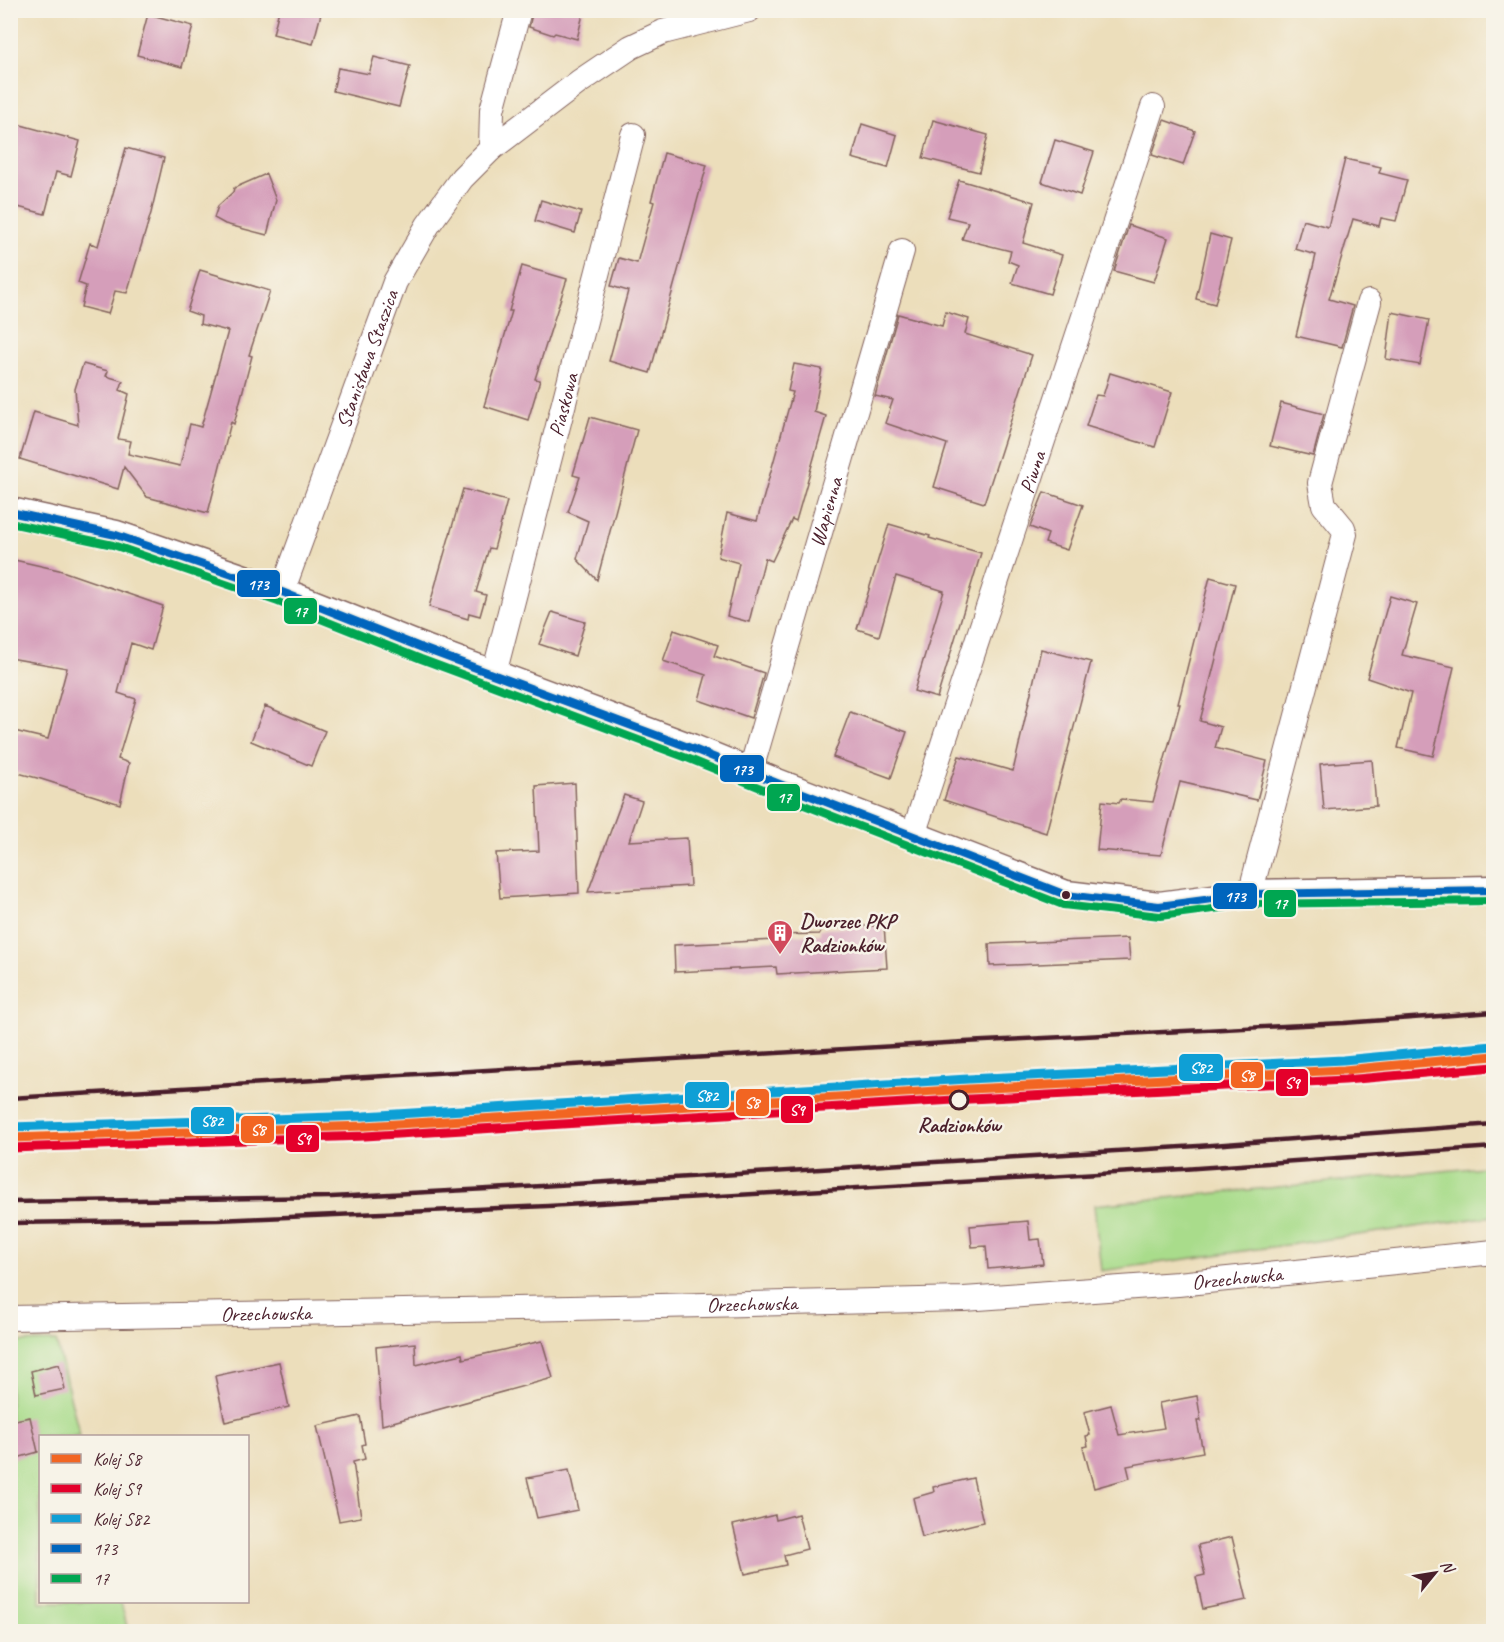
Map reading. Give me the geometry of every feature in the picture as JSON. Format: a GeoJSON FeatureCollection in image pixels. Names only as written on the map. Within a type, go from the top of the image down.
{"type":"FeatureCollection","features":[{"type":"Feature","properties":{"kind":"street"},"geometry":{"type":"LineString","coordinates":[[490,149],[492,110],[519,10]]}},
{"type":"Feature","properties":{"kind":"street","name":"Stanisława Staszica"},"geometry":{"type":"LineString","coordinates":[[282,592],[396,282],[428,225],[462,178],[490,149],[579,82],[631,47],[663,32],[749,10]]}},
{"type":"Feature","properties":{"kind":"street","name":"Piwna"},"geometry":{"type":"LineString","coordinates":[[913,835],[1153,107]]}},
{"type":"Feature","properties":{"kind":"street","name":"Piaskowa"},"geometry":{"type":"LineString","coordinates":[[494,674],[633,135]]}},
{"type":"Feature","properties":{"kind":"street","name":"Wapienna"},"geometry":{"type":"LineString","coordinates":[[750,773],[902,251]]}},
{"type":"Feature","properties":{"kind":"street"},"geometry":{"type":"LineString","coordinates":[[1250,894],[1345,534],[1343,528],[1324,505],[1320,483],[1369,302]]}},
{"type":"Feature","properties":{"kind":"street"},"geometry":{"type":"LineString","coordinates":[[10,512],[116,535],[282,592],[1066,894],[1159,906],[1250,894],[1494,890]]}},
{"type":"Feature","properties":{"kind":"street","name":"Orzechowska"},"geometry":{"type":"LineString","coordinates":[[10,1318],[964,1299],[1178,1284],[1494,1252]]}},
{"type":"Feature","properties":{"kind":"green space"},"geometry":{"type":"Polygon","coordinates":[[[1493,1166],[1493,1216],[1101,1271],[1094,1205],[1493,1166]]]}},
{"type":"Feature","properties":{"kind":"green space"},"geometry":{"type":"Polygon","coordinates":[[[56,1341],[80,1435],[39,1435],[39,1603],[121,1603],[128,1631],[11,1631],[10,1342],[56,1341]]]}},
{"type":"Feature","properties":{"kind":"building"},"geometry":{"type":"Polygon","coordinates":[[[279,10],[322,10],[313,44],[273,34],[279,10]]]}},
{"type":"Feature","properties":{"kind":"building"},"geometry":{"type":"Polygon","coordinates":[[[533,10],[584,10],[577,39],[555,33],[553,35],[529,27],[533,10]]]}},
{"type":"Feature","properties":{"kind":"building"},"geometry":{"type":"Polygon","coordinates":[[[148,14],[193,26],[182,67],[137,55],[148,14]]]}},
{"type":"Feature","properties":{"kind":"building"},"geometry":{"type":"Polygon","coordinates":[[[374,57],[410,66],[399,107],[333,91],[338,68],[369,74],[374,57]]]}},
{"type":"Feature","properties":{"kind":"building"},"geometry":{"type":"Polygon","coordinates":[[[933,120],[988,135],[979,172],[923,158],[933,120]]]}},
{"type":"Feature","properties":{"kind":"building"},"geometry":{"type":"Polygon","coordinates":[[[1164,120],[1195,131],[1183,165],[1152,155],[1164,120]]]}},
{"type":"Feature","properties":{"kind":"building"},"geometry":{"type":"Polygon","coordinates":[[[10,122],[80,141],[71,176],[56,172],[45,214],[10,205],[10,122]]]}},
{"type":"Feature","properties":{"kind":"building"},"geometry":{"type":"Polygon","coordinates":[[[862,124],[897,135],[888,168],[852,158],[862,124]]]}},
{"type":"Feature","properties":{"kind":"building"},"geometry":{"type":"Polygon","coordinates":[[[1055,140],[1094,152],[1080,195],[1042,182],[1055,140]]]}},
{"type":"Feature","properties":{"kind":"building"},"geometry":{"type":"Polygon","coordinates":[[[126,148],[164,158],[151,213],[127,293],[115,291],[108,314],[81,307],[86,286],[78,283],[90,243],[98,246],[126,148]]]}},
{"type":"Feature","properties":{"kind":"building"},"geometry":{"type":"Polygon","coordinates":[[[664,153],[707,165],[650,373],[609,361],[628,291],[611,286],[619,258],[637,263],[654,202],[651,201],[664,153]]]}},
{"type":"Feature","properties":{"kind":"building"},"geometry":{"type":"Polygon","coordinates":[[[1345,159],[1381,167],[1379,173],[1407,180],[1396,221],[1381,218],[1379,226],[1353,219],[1329,299],[1353,306],[1342,347],[1296,336],[1316,255],[1295,249],[1303,220],[1328,227],[1345,159]]]}},
{"type":"Feature","properties":{"kind":"building"},"geometry":{"type":"Polygon","coordinates":[[[266,174],[276,200],[267,235],[225,224],[214,218],[218,206],[233,192],[234,188],[266,174]]]}},
{"type":"Feature","properties":{"kind":"building"},"geometry":{"type":"Polygon","coordinates":[[[959,180],[1034,202],[1023,243],[1062,255],[1050,294],[1012,283],[1018,265],[1008,261],[1011,251],[962,239],[968,222],[947,217],[959,180]]]}},
{"type":"Feature","properties":{"kind":"building"},"geometry":{"type":"Polygon","coordinates":[[[541,200],[581,212],[575,233],[535,221],[541,200]]]}},
{"type":"Feature","properties":{"kind":"building"},"geometry":{"type":"Polygon","coordinates":[[[1129,225],[1168,238],[1154,282],[1114,271],[1129,225]]]}},
{"type":"Feature","properties":{"kind":"building"},"geometry":{"type":"Polygon","coordinates":[[[1210,234],[1231,240],[1215,304],[1196,299],[1210,234]]]}},
{"type":"Feature","properties":{"kind":"building"},"geometry":{"type":"Polygon","coordinates":[[[522,266],[567,279],[535,379],[540,380],[528,420],[484,406],[512,311],[509,311],[522,266]]]}},
{"type":"Feature","properties":{"kind":"building"},"geometry":{"type":"Polygon","coordinates":[[[200,270],[270,291],[249,355],[252,356],[234,424],[231,422],[208,513],[147,497],[124,467],[118,489],[20,459],[34,412],[78,425],[75,389],[83,364],[108,371],[106,376],[123,381],[120,390],[129,394],[118,439],[131,441],[128,454],[180,466],[190,424],[201,427],[228,331],[200,324],[201,316],[187,311],[200,270]]]}},
{"type":"Feature","properties":{"kind":"building"},"geometry":{"type":"Polygon","coordinates":[[[946,312],[969,319],[965,334],[1032,355],[984,503],[934,487],[947,444],[885,423],[893,400],[875,396],[898,314],[942,326],[946,312]]]}},
{"type":"Feature","properties":{"kind":"building"},"geometry":{"type":"Polygon","coordinates":[[[1392,312],[1429,320],[1420,365],[1386,359],[1392,312]]]}},
{"type":"Feature","properties":{"kind":"building"},"geometry":{"type":"Polygon","coordinates":[[[794,364],[822,369],[814,412],[826,416],[796,521],[792,519],[772,561],[765,558],[749,622],[727,616],[739,563],[718,557],[727,513],[757,521],[793,392],[788,391],[794,364]]]}},
{"type":"Feature","properties":{"kind":"building"},"geometry":{"type":"Polygon","coordinates":[[[1110,373],[1172,392],[1155,447],[1086,426],[1096,395],[1103,396],[1110,373]]]}},
{"type":"Feature","properties":{"kind":"building"},"geometry":{"type":"Polygon","coordinates":[[[1281,403],[1324,414],[1313,456],[1270,446],[1281,403]]]}},
{"type":"Feature","properties":{"kind":"building"},"geometry":{"type":"Polygon","coordinates":[[[590,417],[637,430],[597,580],[577,559],[588,521],[568,512],[580,477],[573,475],[590,417]]]}},
{"type":"Feature","properties":{"kind":"building"},"geometry":{"type":"Polygon","coordinates":[[[463,489],[507,501],[494,549],[489,548],[476,592],[486,595],[480,616],[469,613],[468,619],[429,607],[463,489]]]}},
{"type":"Feature","properties":{"kind":"building"},"geometry":{"type":"Polygon","coordinates":[[[1044,492],[1083,505],[1067,550],[1045,543],[1048,534],[1030,527],[1044,492]]]}},
{"type":"Feature","properties":{"kind":"building"},"geometry":{"type":"Polygon","coordinates":[[[889,524],[981,553],[937,698],[914,691],[944,591],[896,576],[879,636],[857,629],[889,524]]]}},
{"type":"Feature","properties":{"kind":"building"},"geometry":{"type":"Polygon","coordinates":[[[10,559],[59,570],[163,606],[151,650],[131,643],[118,693],[136,699],[118,759],[129,763],[120,804],[10,771],[10,730],[48,739],[67,668],[10,658],[10,559]]]}},
{"type":"Feature","properties":{"kind":"building"},"geometry":{"type":"Polygon","coordinates":[[[1210,577],[1235,584],[1200,721],[1221,727],[1215,748],[1267,761],[1257,800],[1180,782],[1161,855],[1097,850],[1102,801],[1119,803],[1121,799],[1153,802],[1180,704],[1178,704],[1210,577]]]}},
{"type":"Feature","properties":{"kind":"building"},"geometry":{"type":"Polygon","coordinates":[[[1390,596],[1417,604],[1402,655],[1454,667],[1433,756],[1398,748],[1411,693],[1367,678],[1390,596]]]}},
{"type":"Feature","properties":{"kind":"building"},"geometry":{"type":"Polygon","coordinates":[[[552,612],[585,622],[575,656],[539,644],[552,612]]]}},
{"type":"Feature","properties":{"kind":"building"},"geometry":{"type":"Polygon","coordinates":[[[674,630],[718,645],[714,656],[764,673],[751,718],[699,700],[706,675],[663,661],[674,630]]]}},
{"type":"Feature","properties":{"kind":"building"},"geometry":{"type":"Polygon","coordinates":[[[1041,649],[1091,662],[1046,833],[944,800],[959,756],[1013,771],[1041,649]]]}},
{"type":"Feature","properties":{"kind":"building"},"geometry":{"type":"Polygon","coordinates":[[[265,706],[325,731],[311,766],[251,741],[265,706]]]}},
{"type":"Feature","properties":{"kind":"building"},"geometry":{"type":"Polygon","coordinates":[[[850,712],[907,732],[891,778],[833,757],[850,712]]]}},
{"type":"Feature","properties":{"kind":"building"},"geometry":{"type":"Polygon","coordinates":[[[1372,760],[1376,806],[1324,810],[1320,764],[1372,760]]]}},
{"type":"Feature","properties":{"kind":"building"},"geometry":{"type":"Polygon","coordinates":[[[575,783],[579,893],[500,898],[496,853],[539,851],[536,786],[575,783]]]}},
{"type":"Feature","properties":{"kind":"building"},"geometry":{"type":"Polygon","coordinates":[[[624,795],[642,801],[629,841],[687,838],[690,886],[588,892],[624,795]]]}},
{"type":"Feature","properties":{"kind":"building","name":"Dworzec PKP Radzionków"},"geometry":{"type":"Polygon","coordinates":[[[884,925],[887,968],[777,974],[776,967],[675,972],[674,945],[775,940],[775,935],[820,934],[820,929],[884,925]]]}},
{"type":"Feature","properties":{"kind":"building"},"geometry":{"type":"Polygon","coordinates":[[[1128,938],[1130,960],[990,966],[989,944],[1128,938]]]}},
{"type":"Feature","properties":{"kind":"building"},"geometry":{"type":"Polygon","coordinates":[[[1028,1221],[1030,1240],[1040,1239],[1043,1264],[988,1269],[986,1246],[972,1247],[970,1226],[1028,1221]]]}},
{"type":"Feature","properties":{"kind":"building"},"geometry":{"type":"Polygon","coordinates":[[[542,1341],[553,1378],[382,1425],[376,1347],[415,1343],[416,1365],[462,1354],[463,1359],[542,1341]]]}},
{"type":"Feature","properties":{"kind":"building"},"geometry":{"type":"Polygon","coordinates":[[[279,1362],[289,1407],[225,1422],[215,1376],[279,1362]]]}},
{"type":"Feature","properties":{"kind":"building"},"geometry":{"type":"Polygon","coordinates":[[[59,1364],[65,1389],[36,1395],[31,1371],[59,1364]]]}},
{"type":"Feature","properties":{"kind":"building"},"geometry":{"type":"Polygon","coordinates":[[[1197,1396],[1201,1421],[1197,1421],[1203,1452],[1127,1466],[1130,1478],[1094,1488],[1083,1447],[1088,1446],[1086,1436],[1090,1435],[1084,1412],[1111,1405],[1119,1435],[1164,1428],[1159,1403],[1197,1396]]]}},
{"type":"Feature","properties":{"kind":"building"},"geometry":{"type":"Polygon","coordinates":[[[360,1416],[365,1459],[353,1462],[361,1517],[339,1521],[317,1426],[360,1416]]]}},
{"type":"Feature","properties":{"kind":"building"},"geometry":{"type":"Polygon","coordinates":[[[30,1417],[38,1452],[10,1460],[10,1421],[30,1417]]]}},
{"type":"Feature","properties":{"kind":"building"},"geometry":{"type":"Polygon","coordinates":[[[569,1470],[578,1510],[537,1518],[527,1478],[569,1470]]]}},
{"type":"Feature","properties":{"kind":"building"},"geometry":{"type":"Polygon","coordinates":[[[973,1478],[983,1522],[922,1537],[913,1498],[934,1492],[933,1487],[973,1478]]]}},
{"type":"Feature","properties":{"kind":"building"},"geometry":{"type":"Polygon","coordinates":[[[798,1514],[807,1549],[784,1555],[786,1565],[745,1574],[733,1525],[775,1515],[776,1520],[798,1514]]]}},
{"type":"Feature","properties":{"kind":"building"},"geometry":{"type":"Polygon","coordinates":[[[1232,1537],[1247,1600],[1203,1609],[1196,1577],[1205,1575],[1198,1545],[1232,1537]]]}},
{"type":"Feature","properties":{"kind":"railway"},"geometry":{"type":"LineString","coordinates":[[10,1098],[964,1042],[1344,1023],[1494,1012]]}},
{"type":"Feature","properties":{"kind":"railway"},"geometry":{"type":"LineString","coordinates":[[10,1202],[331,1197],[508,1188],[1198,1146],[1494,1124]]}},
{"type":"Feature","properties":{"kind":"railway"},"geometry":{"type":"LineString","coordinates":[[10,1223],[218,1220],[548,1206],[1183,1169],[1494,1147]]}},
{"type":"Feature","properties":{"kind":"rail line","name":"S82"},"geometry":{"type":"LineString","coordinates":[[10,1127],[364,1116],[968,1079],[1343,1060],[1493,1046]]}},
{"type":"Feature","properties":{"kind":"rail line","name":"S8"},"geometry":{"type":"LineString","coordinates":[[10,1138],[364,1126],[969,1089],[1344,1070],[1494,1056]]}},
{"type":"Feature","properties":{"kind":"rail line","name":"S9"},"geometry":{"type":"LineString","coordinates":[[10,1148],[365,1136],[970,1099],[1345,1080],[1494,1067]]}},
{"type":"Feature","properties":{"kind":"transit line","name":"173"},"geometry":{"type":"LineString","coordinates":[[10,512],[116,535],[282,592],[425,649],[691,748],[1066,895],[1159,906],[1250,894],[1494,890]]}},
{"type":"Feature","properties":{"kind":"transit line","name":"17"},"geometry":{"type":"LineString","coordinates":[[10,523],[113,545],[278,602],[1063,905],[1160,916],[1251,904],[1494,901]]}},
{"type":"Feature","properties":{"kind":"place","name":"Dworzec PKP Radzionków"},"geometry":{"type":"Point","coordinates":[780,956]}},
{"type":"Feature","properties":{"kind":"place","name":"Radzionków"},"geometry":{"type":"Point","coordinates":[959,1100]}}]}
